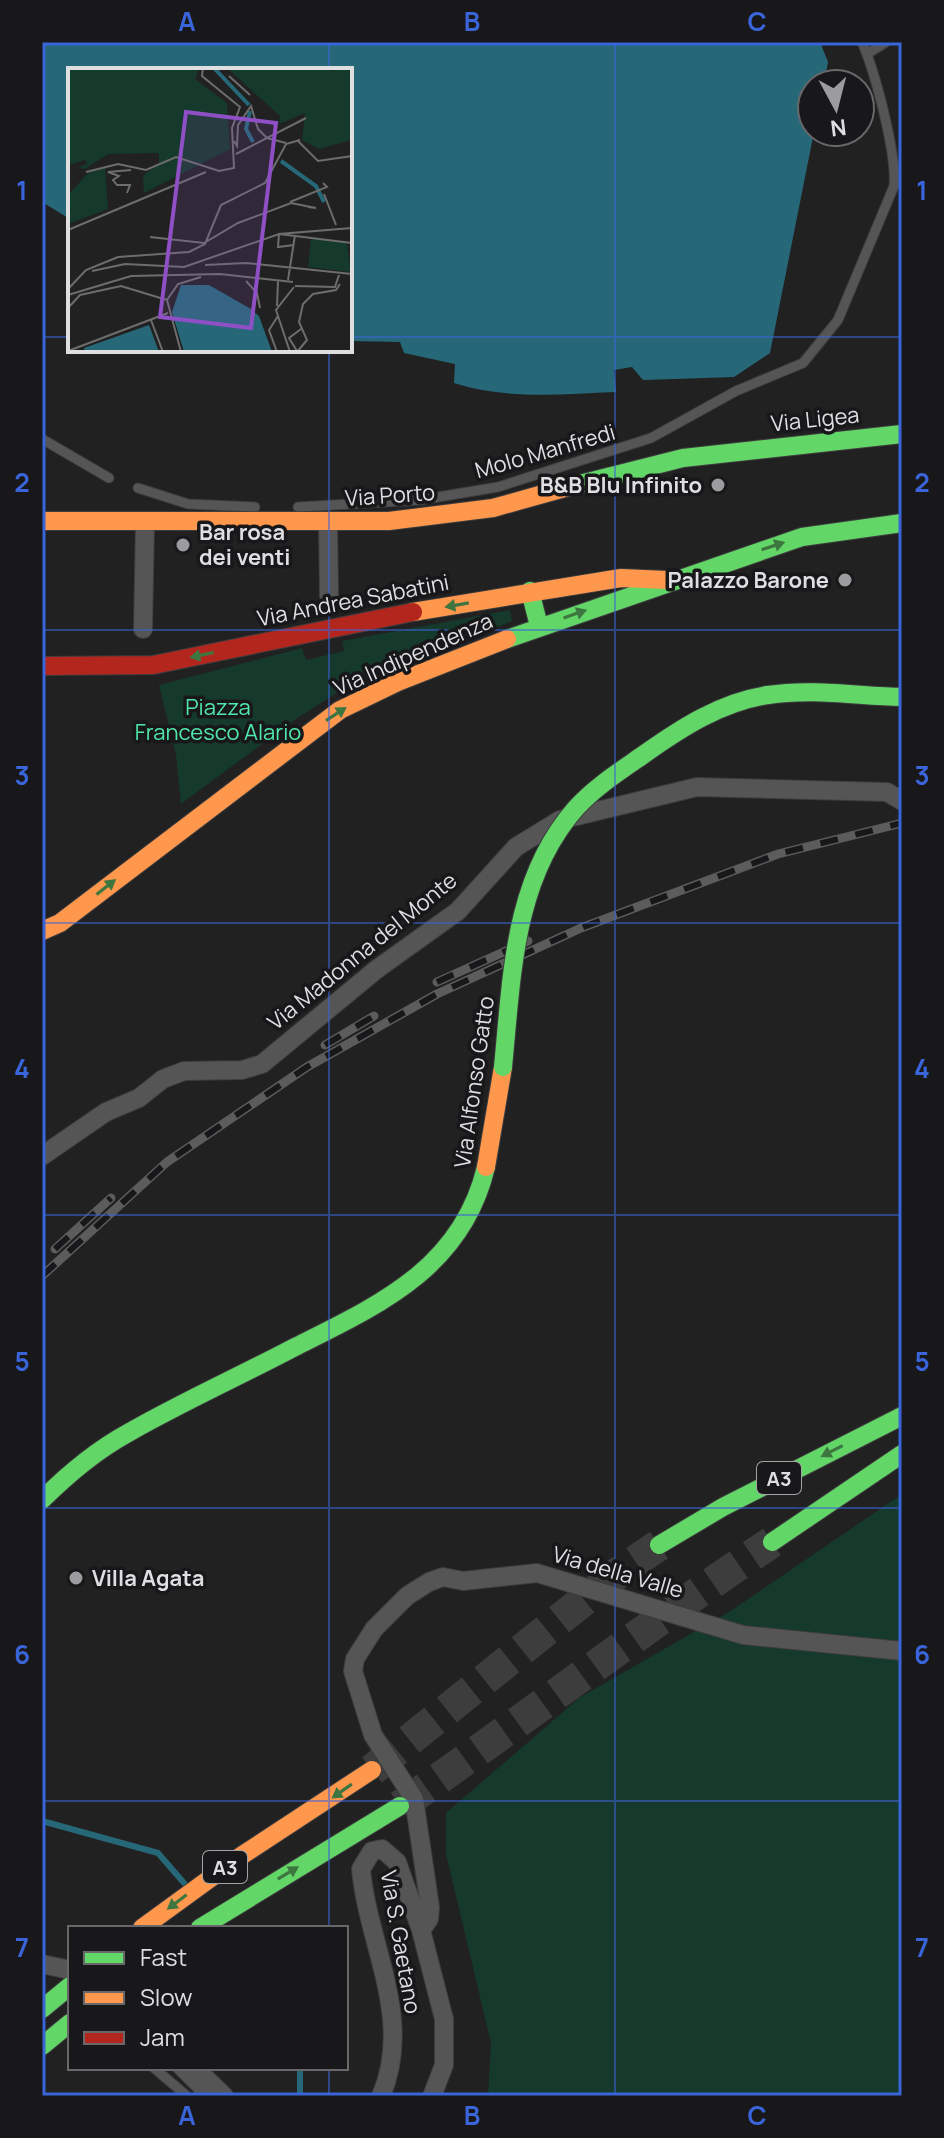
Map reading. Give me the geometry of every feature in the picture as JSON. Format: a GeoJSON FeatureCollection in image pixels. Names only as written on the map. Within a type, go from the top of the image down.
{"type":"FeatureCollection","features":[{"type":"Feature","properties":{"kind":"main road","name":"Via Ligea"},"geometry":{"type":"LineString","coordinates":[[733,451],[902,434]]}},
{"type":"Feature","properties":{"kind":"main road","name":"Via Porto"},"geometry":{"type":"LineString","coordinates":[[42,521],[145,522],[188,513],[328,523],[389,521],[493,508],[641,466],[733,451]]}},
{"type":"Feature","properties":{"kind":"main road","name":"Via Indipendenza"},"geometry":{"type":"LineString","coordinates":[[42,931],[60,923],[340,710],[398,682],[539,626],[802,537],[902,523]]}},
{"type":"Feature","properties":{"kind":"main road","name":"Via Andrea Sabatini"},"geometry":{"type":"LineString","coordinates":[[42,666],[153,665],[315,630],[530,591],[621,578],[673,580]]}},
{"type":"Feature","properties":{"kind":"main road"},"geometry":{"type":"LineString","coordinates":[[530,591],[539,626]]}},
{"type":"Feature","properties":{"kind":"main road","name":"Via Alfonso Gatto"},"geometry":{"type":"LineString","coordinates":[[42,1500],[64,1478],[125,1434],[385,1302],[415,1281],[460,1232],[479,1199],[491,1162],[519,931],[528,889],[552,838],[579,805],[676,731],[737,701],[802,692],[902,697]]}},
{"type":"Feature","properties":{"kind":"main road","name":"A3"},"geometry":{"type":"LineString","coordinates":[[659,1545],[723,1507],[902,1416]]}},
{"type":"Feature","properties":{"kind":"main road","name":"A3"},"geometry":{"type":"LineString","coordinates":[[772,1542],[902,1454]]}},
{"type":"Feature","properties":{"kind":"main road","name":"A3"},"geometry":{"type":"LineString","coordinates":[[145,1926],[241,1856],[312,1813],[372,1770]]}},
{"type":"Feature","properties":{"kind":"main road","name":"A3"},"geometry":{"type":"LineString","coordinates":[[203,1926],[400,1806]]}},
{"type":"Feature","properties":{"kind":"main road"},"geometry":{"type":"LineString","coordinates":[[42,2009],[68,1988]]}},
{"type":"Feature","properties":{"kind":"main road"},"geometry":{"type":"LineString","coordinates":[[43,2045],[68,2025]]}},
{"type":"Feature","properties":{"kind":"street"},"geometry":{"type":"LineString","coordinates":[[143,629],[145,522]]}},
{"type":"Feature","properties":{"kind":"street"},"geometry":{"type":"LineString","coordinates":[[328,523],[329,596]]}},
{"type":"Feature","properties":{"kind":"street","name":"Via Madonna del Monte"},"geometry":{"type":"LineString","coordinates":[[42,1156],[106,1112],[139,1098],[163,1079],[184,1071],[242,1070],[262,1064],[377,969],[458,911],[516,847],[560,820],[697,787],[897,797]]}},
{"type":"Feature","properties":{"kind":"street","name":"Via della Valle"},"geometry":{"type":"LineString","coordinates":[[421,1930],[429,1919],[430,1907],[415,1804],[373,1735],[353,1671],[355,1659],[374,1629],[407,1596],[429,1582],[443,1577],[463,1581],[537,1573],[743,1635],[902,1651]]}},
{"type":"Feature","properties":{"kind":"street","name":"Via S. Gaetano"},"geometry":{"type":"LineString","coordinates":[[381,2096],[392,2057],[392,2029],[390,1990],[361,1869],[372,1851],[382,1849],[397,1862],[421,1930]]}},
{"type":"Feature","properties":{"kind":"street"},"geometry":{"type":"LineString","coordinates":[[421,1930],[444,2019],[444,2065],[432,2096]]}},
{"type":"Feature","properties":{"kind":"street"},"geometry":{"type":"LineString","coordinates":[[42,1964],[68,1970]]}},
{"type":"Feature","properties":{"kind":"street"},"geometry":{"type":"LineString","coordinates":[[197,2070],[224,2096]]}},
{"type":"Feature","properties":{"kind":"lane"},"geometry":{"type":"LineString","coordinates":[[862,42],[898,186]]}},
{"type":"Feature","properties":{"kind":"lane"},"geometry":{"type":"LineString","coordinates":[[867,54],[886,42]]}},
{"type":"Feature","properties":{"kind":"lane","name":"Molo Manfredi"},"geometry":{"type":"LineString","coordinates":[[280,507],[420,500],[498,487],[651,438],[736,391],[803,363],[838,320],[898,186]]}},
{"type":"Feature","properties":{"kind":"lane"},"geometry":{"type":"LineString","coordinates":[[42,439],[109,478]]}},
{"type":"Feature","properties":{"kind":"lane"},"geometry":{"type":"LineString","coordinates":[[138,488],[188,513],[266,507]]}},
{"type":"Feature","properties":{"kind":"lane"},"geometry":{"type":"LineString","coordinates":[[156,2070],[187,2096]]}},
{"type":"Feature","properties":{"kind":"lane"},"geometry":{"type":"LineString","coordinates":[[179,2070],[205,2096]]}},
{"type":"Feature","properties":{"kind":"green space","name":"Piazza Francesco Alario"},"geometry":{"type":"Polygon","coordinates":[[[510,610],[512,621],[338,692],[293,721],[181,804],[176,755],[159,685],[302,648],[306,660],[344,651],[342,641],[510,610]]]}},
{"type":"Feature","properties":{"kind":"green space"},"geometry":{"type":"Polygon","coordinates":[[[902,1494],[902,2096],[488,2096],[491,2043],[446,1854],[446,1813],[579,1698],[732,1610],[902,1494]]]}},
{"type":"Feature","properties":{"kind":"water"},"geometry":{"type":"Polygon","coordinates":[[[42,42],[820,42],[828,62],[827,68],[796,68],[796,148],[811,148],[770,353],[734,377],[643,380],[632,367],[614,370],[616,392],[514,394],[454,383],[455,364],[404,353],[400,342],[352,341],[352,68],[68,68],[68,218],[42,202],[42,42]]]}},
{"type":"Feature","properties":{"kind":"waterway"},"geometry":{"type":"LineString","coordinates":[[42,1821],[158,1853],[184,1883]]}},
{"type":"Feature","properties":{"kind":"waterway"},"geometry":{"type":"LineString","coordinates":[[300,2070],[300,2096]]}},
{"type":"Feature","properties":{"kind":"tunnel"},"geometry":{"type":"LineString","coordinates":[[400,1806],[772,1542]]}},
{"type":"Feature","properties":{"kind":"tunnel"},"geometry":{"type":"LineString","coordinates":[[372,1770],[615,1575],[659,1545]]}},
{"type":"Feature","properties":{"kind":"railway"},"geometry":{"type":"LineString","coordinates":[[42,1276],[167,1162],[307,1067],[437,994],[581,928],[778,854],[902,823]]}},
{"type":"Feature","properties":{"kind":"railway"},"geometry":{"type":"LineString","coordinates":[[437,982],[528,941]]}},
{"type":"Feature","properties":{"kind":"railway"},"geometry":{"type":"LineString","coordinates":[[325,1045],[374,1016]]}},
{"type":"Feature","properties":{"kind":"railway"},"geometry":{"type":"LineString","coordinates":[[55,1249],[111,1198]]}},
{"type":"Feature","properties":{"kind":"traffic: fast"},"geometry":{"type":"LineString","coordinates":[[568,487],[683,458],[902,434]]}},
{"type":"Feature","properties":{"kind":"traffic: fast"},"geometry":{"type":"LineString","coordinates":[[507,639],[802,537],[902,523]]}},
{"type":"Feature","properties":{"kind":"traffic: fast"},"geometry":{"type":"LineString","coordinates":[[530,591],[539,626]]}},
{"type":"Feature","properties":{"kind":"traffic: fast"},"geometry":{"type":"LineString","coordinates":[[503,1067],[513,964],[528,897],[539,866],[555,836],[583,800],[672,735],[718,710],[751,698],[801,692],[902,697]]}},
{"type":"Feature","properties":{"kind":"traffic: fast"},"geometry":{"type":"LineString","coordinates":[[42,1500],[116,1440],[357,1315],[413,1279],[458,1232],[474,1202],[486,1167]]}},
{"type":"Feature","properties":{"kind":"traffic: fast"},"geometry":{"type":"LineString","coordinates":[[659,1545],[723,1507],[902,1416]]}},
{"type":"Feature","properties":{"kind":"traffic: fast"},"geometry":{"type":"LineString","coordinates":[[772,1542],[902,1454]]}},
{"type":"Feature","properties":{"kind":"traffic: fast"},"geometry":{"type":"LineString","coordinates":[[203,1926],[400,1806]]}},
{"type":"Feature","properties":{"kind":"traffic: fast"},"geometry":{"type":"LineString","coordinates":[[42,2009],[68,1988]]}},
{"type":"Feature","properties":{"kind":"traffic: fast"},"geometry":{"type":"LineString","coordinates":[[42,2046],[68,2025]]}},
{"type":"Feature","properties":{"kind":"traffic: slow"},"geometry":{"type":"LineString","coordinates":[[42,521],[389,521],[493,508],[568,487]]}},
{"type":"Feature","properties":{"kind":"traffic: slow"},"geometry":{"type":"LineString","coordinates":[[413,612],[621,578],[667,580]]}},
{"type":"Feature","properties":{"kind":"traffic: slow"},"geometry":{"type":"LineString","coordinates":[[42,931],[60,923],[340,710],[398,682],[507,639]]}},
{"type":"Feature","properties":{"kind":"traffic: slow"},"geometry":{"type":"LineString","coordinates":[[486,1167],[503,1067]]}},
{"type":"Feature","properties":{"kind":"traffic: slow"},"geometry":{"type":"LineString","coordinates":[[145,1926],[241,1856],[372,1770]]}},
{"type":"Feature","properties":{"kind":"traffic: jam"},"geometry":{"type":"LineString","coordinates":[[42,666],[153,665],[413,612]]}},
{"type":"Feature","properties":{"kind":"place","name":"B&B Blu Infinito"},"geometry":{"type":"Point","coordinates":[718,485]}},
{"type":"Feature","properties":{"kind":"place","name":"Bar rosa dei venti"},"geometry":{"type":"Point","coordinates":[183,545]}},
{"type":"Feature","properties":{"kind":"place","name":"Palazzo Barone"},"geometry":{"type":"Point","coordinates":[845,580]}},
{"type":"Feature","properties":{"kind":"place","name":"Villa Agata"},"geometry":{"type":"Point","coordinates":[76,1578]}}]}
